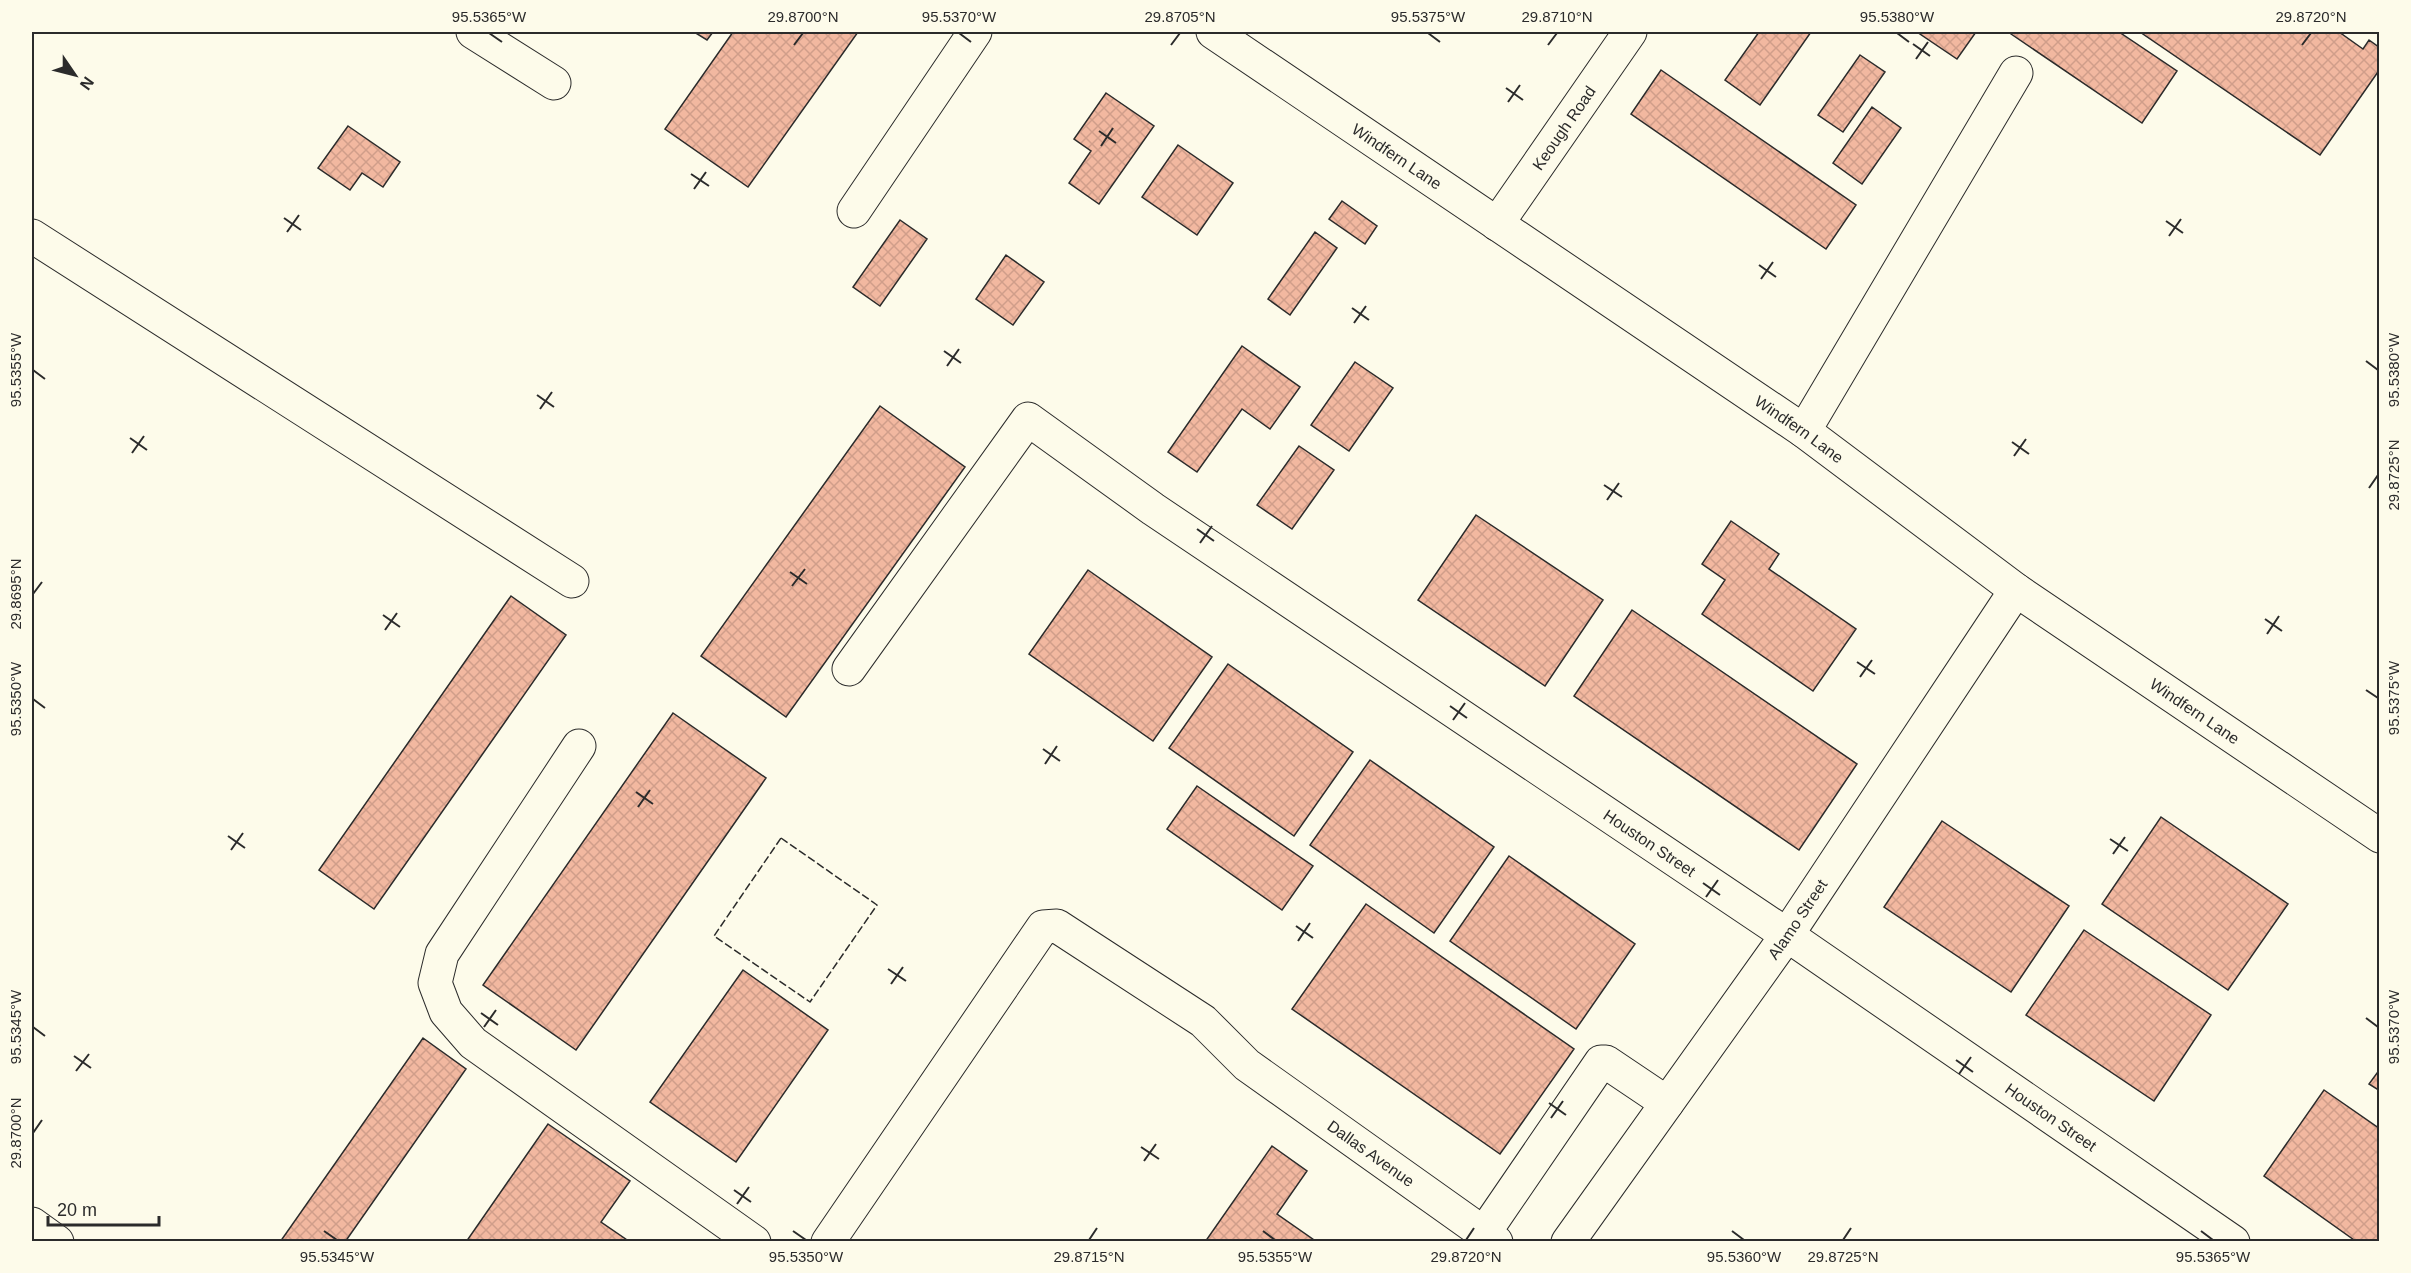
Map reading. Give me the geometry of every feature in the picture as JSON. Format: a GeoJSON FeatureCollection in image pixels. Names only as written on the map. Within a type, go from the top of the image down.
{"type":"FeatureCollection","features":[{"type":"Feature","properties":{"kind":"street"},"geometry":{"type":"LineString","coordinates":[[473,32],[554,83]]}},
{"type":"Feature","properties":{"kind":"street"},"geometry":{"type":"LineString","coordinates":[[854,211],[975,32]]}},
{"type":"Feature","properties":{"kind":"street","name":"Windfern Lane"},"geometry":{"type":"LineString","coordinates":[[1213,32],[1804,431],[2016,590],[2379,836]]}},
{"type":"Feature","properties":{"kind":"street","name":"Keough Road"},"geometry":{"type":"LineString","coordinates":[[1497,224],[1630,32]]}},
{"type":"Feature","properties":{"kind":"street"},"geometry":{"type":"LineString","coordinates":[[1804,431],[2016,72]]}},
{"type":"Feature","properties":{"kind":"street"},"geometry":{"type":"LineString","coordinates":[[32,236],[572,581]]}},
{"type":"Feature","properties":{"kind":"street","name":"Houston Street"},"geometry":{"type":"LineString","coordinates":[[849,669],[1028,419],[1154,509],[1786,935],[2233,1242]]}},
{"type":"Feature","properties":{"kind":"street","name":"Alamo Street"},"geometry":{"type":"LineString","coordinates":[[1568,1242],[1786,935],[2016,590]]}},
{"type":"Feature","properties":{"kind":"street"},"geometry":{"type":"LineString","coordinates":[[579,746],[442,954],[435,983],[446,1012],[473,1042],[754,1242]]}},
{"type":"Feature","properties":{"kind":"street","name":"Dallas Avenue"},"geometry":{"type":"LineString","coordinates":[[828,1242],[1043,927],[1057,926],[1203,1021],[1247,1065],[1490,1237]]}},
{"type":"Feature","properties":{"kind":"street"},"geometry":{"type":"LineString","coordinates":[[1490,1237],[1601,1062],[1606,1062],[1667,1103]]}},
{"type":"Feature","properties":{"kind":"street"},"geometry":{"type":"LineString","coordinates":[[32,1224],[57,1242]]}},
{"type":"Feature","properties":{"kind":"building"},"geometry":{"type":"Polygon","coordinates":[[[694,32],[713,32],[707,40],[694,32]]]}},
{"type":"Feature","properties":{"kind":"building"},"geometry":{"type":"Polygon","coordinates":[[[733,32],[858,32],[748,187],[665,129],[733,32]]]}},
{"type":"Feature","properties":{"kind":"building"},"geometry":{"type":"Polygon","coordinates":[[[1759,32],[1811,32],[1760,105],[1725,80],[1759,32]]]}},
{"type":"Feature","properties":{"kind":"building"},"geometry":{"type":"Polygon","coordinates":[[[1917,32],[1976,32],[1957,59],[1917,32]]]}},
{"type":"Feature","properties":{"kind":"building"},"geometry":{"type":"Polygon","coordinates":[[[2013,32],[2119,32],[2177,71],[2142,123],[2011,34],[2013,32]]]}},
{"type":"Feature","properties":{"kind":"building"},"geometry":{"type":"Polygon","coordinates":[[[2140,32],[2339,32],[2363,49],[2369,40],[2380,48],[2380,69],[2320,155],[2140,32]]]}},
{"type":"Feature","properties":{"kind":"building"},"geometry":{"type":"Polygon","coordinates":[[[1860,55],[1885,72],[1843,132],[1818,115],[1860,55]]]}},
{"type":"Feature","properties":{"kind":"building"},"geometry":{"type":"Polygon","coordinates":[[[1661,70],[1856,205],[1826,249],[1631,114],[1661,70]]]}},
{"type":"Feature","properties":{"kind":"building"},"geometry":{"type":"Polygon","coordinates":[[[1106,93],[1154,126],[1099,204],[1069,183],[1091,151],[1074,139],[1106,93]]]}},
{"type":"Feature","properties":{"kind":"building"},"geometry":{"type":"Polygon","coordinates":[[[1872,107],[1901,128],[1862,184],[1833,163],[1872,107]]]}},
{"type":"Feature","properties":{"kind":"building"},"geometry":{"type":"Polygon","coordinates":[[[348,126],[400,162],[383,187],[362,173],[350,190],[318,168],[348,126]]]}},
{"type":"Feature","properties":{"kind":"building"},"geometry":{"type":"Polygon","coordinates":[[[1178,145],[1233,183],[1197,235],[1142,197],[1178,145]]]}},
{"type":"Feature","properties":{"kind":"building"},"geometry":{"type":"Polygon","coordinates":[[[1342,201],[1377,226],[1365,244],[1329,219],[1342,201]]]}},
{"type":"Feature","properties":{"kind":"building"},"geometry":{"type":"Polygon","coordinates":[[[900,220],[927,239],[880,306],[853,287],[900,220]]]}},
{"type":"Feature","properties":{"kind":"building"},"geometry":{"type":"Polygon","coordinates":[[[1315,232],[1337,248],[1290,315],[1268,299],[1315,232]]]}},
{"type":"Feature","properties":{"kind":"building"},"geometry":{"type":"Polygon","coordinates":[[[1006,255],[1044,282],[1013,325],[976,299],[1006,255]]]}},
{"type":"Feature","properties":{"kind":"building"},"geometry":{"type":"Polygon","coordinates":[[[1242,346],[1300,387],[1270,429],[1242,409],[1197,472],[1168,452],[1242,346]]]}},
{"type":"Feature","properties":{"kind":"building"},"geometry":{"type":"Polygon","coordinates":[[[1355,362],[1393,388],[1349,451],[1311,425],[1355,362]]]}},
{"type":"Feature","properties":{"kind":"building"},"geometry":{"type":"Polygon","coordinates":[[[880,406],[965,467],[786,717],[701,656],[880,406]]]}},
{"type":"Feature","properties":{"kind":"building"},"geometry":{"type":"Polygon","coordinates":[[[1299,446],[1334,470],[1292,529],[1257,505],[1299,446]]]}},
{"type":"Feature","properties":{"kind":"building"},"geometry":{"type":"Polygon","coordinates":[[[1476,515],[1603,600],[1545,686],[1418,600],[1476,515]]]}},
{"type":"Feature","properties":{"kind":"building"},"geometry":{"type":"Polygon","coordinates":[[[1731,521],[1779,554],[1769,569],[1856,629],[1813,691],[1702,614],[1725,580],[1702,564],[1731,521]]]}},
{"type":"Feature","properties":{"kind":"building"},"geometry":{"type":"Polygon","coordinates":[[[1088,570],[1212,657],[1153,741],[1029,654],[1088,570]]]}},
{"type":"Feature","properties":{"kind":"building"},"geometry":{"type":"Polygon","coordinates":[[[511,596],[566,635],[374,909],[319,870],[511,596]]]}},
{"type":"Feature","properties":{"kind":"building"},"geometry":{"type":"Polygon","coordinates":[[[1632,610],[1857,764],[1799,850],[1574,696],[1632,610]]]}},
{"type":"Feature","properties":{"kind":"building"},"geometry":{"type":"Polygon","coordinates":[[[1228,664],[1353,752],[1294,836],[1169,748],[1228,664]]]}},
{"type":"Feature","properties":{"kind":"building"},"geometry":{"type":"Polygon","coordinates":[[[673,713],[766,778],[576,1050],[483,985],[673,713]]]}},
{"type":"Feature","properties":{"kind":"building"},"geometry":{"type":"Polygon","coordinates":[[[1370,760],[1494,847],[1434,933],[1310,845],[1370,760]]]}},
{"type":"Feature","properties":{"kind":"building"},"geometry":{"type":"Polygon","coordinates":[[[1197,786],[1313,866],[1282,910],[1167,829],[1197,786]]]}},
{"type":"Feature","properties":{"kind":"building"},"geometry":{"type":"Polygon","coordinates":[[[2161,817],[2288,904],[2228,990],[2102,904],[2161,817]]]}},
{"type":"Feature","properties":{"kind":"building"},"geometry":{"type":"Polygon","coordinates":[[[1942,821],[2069,906],[2011,992],[1884,907],[1942,821]]]}},
{"type":"Feature","properties":{"kind":"building"},"geometry":{"type":"Polygon","coordinates":[[[1509,856],[1635,944],[1576,1029],[1450,941],[1509,856]]]}},
{"type":"Feature","properties":{"kind":"building"},"geometry":{"type":"Polygon","coordinates":[[[1366,904],[1574,1049],[1500,1154],[1292,1009],[1366,904]]]}},
{"type":"Feature","properties":{"kind":"building"},"geometry":{"type":"Polygon","coordinates":[[[2084,930],[2211,1015],[2154,1101],[2026,1015],[2084,930]]]}},
{"type":"Feature","properties":{"kind":"building"},"geometry":{"type":"Polygon","coordinates":[[[743,970],[828,1030],[736,1162],[650,1102],[743,970]]]}},
{"type":"Feature","properties":{"kind":"building"},"geometry":{"type":"Polygon","coordinates":[[[423,1038],[466,1069],[345,1242],[280,1242],[423,1038]]]}},
{"type":"Feature","properties":{"kind":"building"},"geometry":{"type":"Polygon","coordinates":[[[2380,1069],[2380,1091],[2369,1084],[2380,1069]]]}},
{"type":"Feature","properties":{"kind":"building"},"geometry":{"type":"Polygon","coordinates":[[[2324,1090],[2380,1129],[2380,1242],[2357,1242],[2264,1176],[2324,1090]]]}},
{"type":"Feature","properties":{"kind":"building"},"geometry":{"type":"Polygon","coordinates":[[[548,1124],[630,1181],[601,1222],[630,1242],[466,1242],[548,1124]]]}},
{"type":"Feature","properties":{"kind":"building"},"geometry":{"type":"Polygon","coordinates":[[[1272,1146],[1307,1171],[1277,1214],[1317,1242],[1205,1242],[1272,1146]]]}},
{"type":"Feature","properties":{"kind":"fence"},"geometry":{"type":"LineString","coordinates":[[781,838],[877,905],[810,1002],[714,936],[781,838]]}}]}
